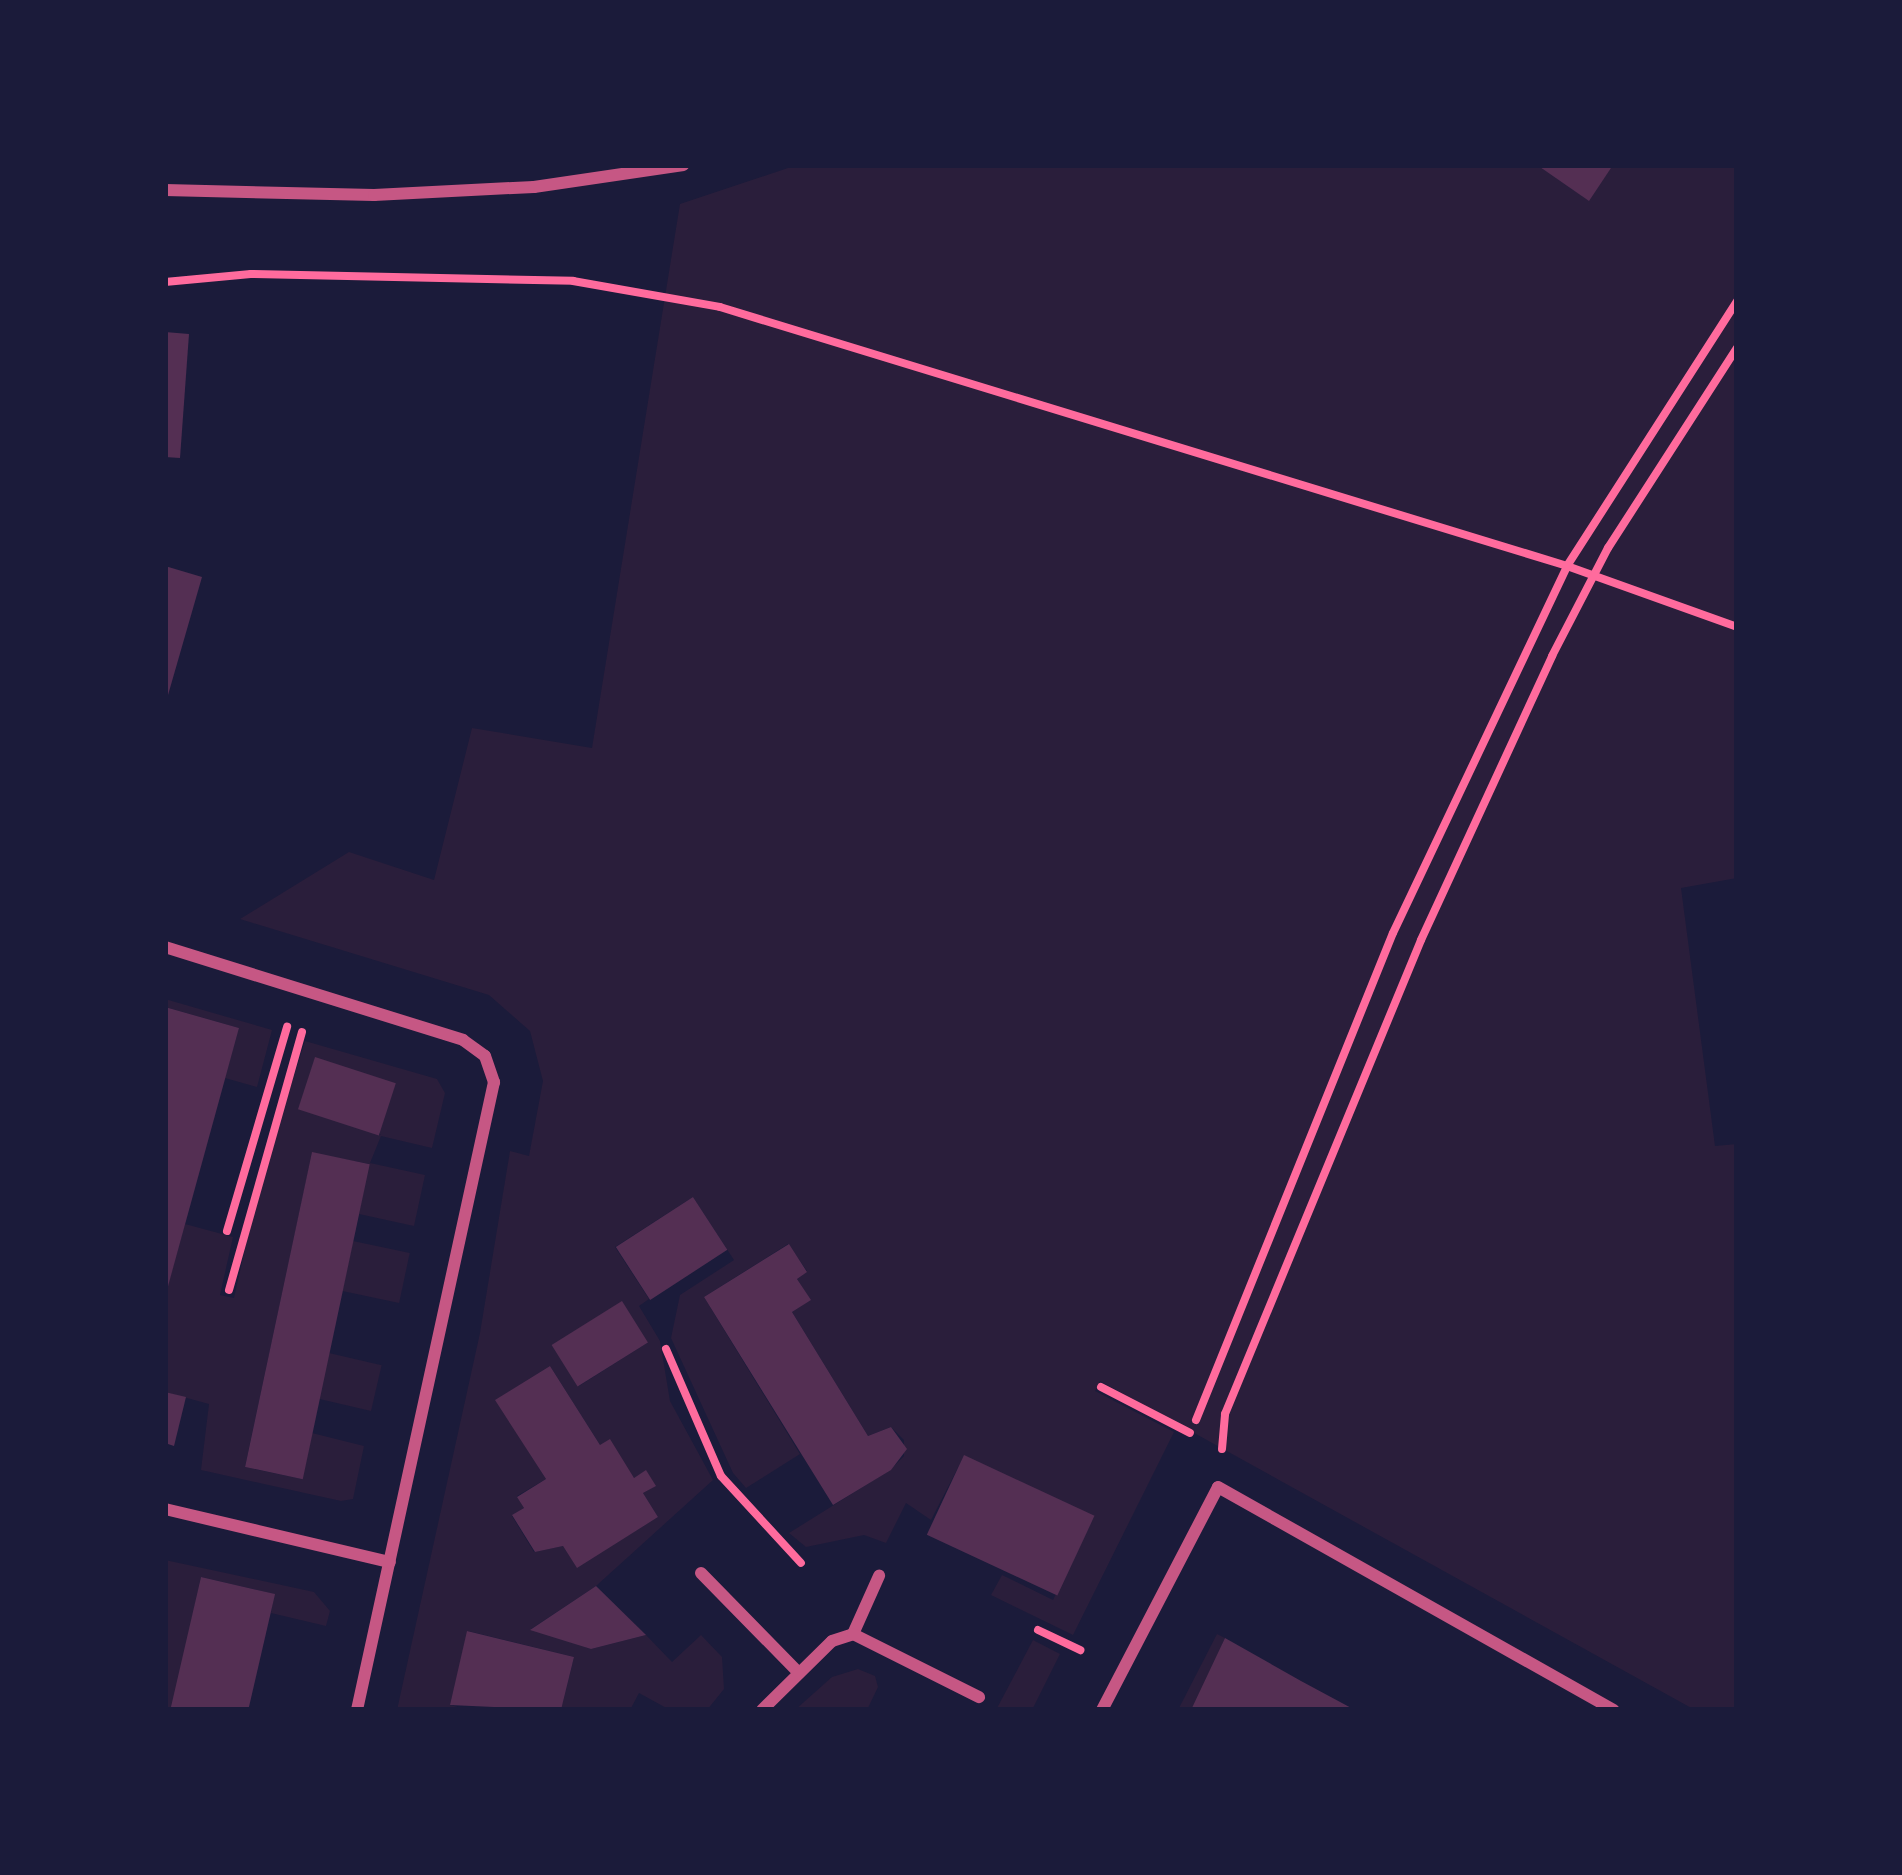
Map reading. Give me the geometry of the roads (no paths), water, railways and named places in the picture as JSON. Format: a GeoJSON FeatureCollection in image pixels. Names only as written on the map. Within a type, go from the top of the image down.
{"type":"FeatureCollection","features":[{"type":"Feature","properties":{"kind":"street"},"geometry":{"type":"LineString","coordinates":[[165,190],[374,195],[534,188],[682,165]]}},
{"type":"Feature","properties":{"kind":"street"},"geometry":{"type":"LineString","coordinates":[[165,947],[463,1040],[489,1069],[488,1127],[357,1710]]}},
{"type":"Feature","properties":{"kind":"street"},"geometry":{"type":"LineString","coordinates":[[1102,1710],[1218,1487],[1613,1710]]}},
{"type":"Feature","properties":{"kind":"street"},"geometry":{"type":"LineString","coordinates":[[165,1509],[390,1562]]}},
{"type":"Feature","properties":{"kind":"street"},"geometry":{"type":"LineString","coordinates":[[701,1573],[797,1671]]}},
{"type":"Feature","properties":{"kind":"street"},"geometry":{"type":"LineString","coordinates":[[762,1710],[797,1671],[853,1634],[879,1576]]}},
{"type":"Feature","properties":{"kind":"street"},"geometry":{"type":"LineString","coordinates":[[853,1634],[980,1696]]}}]}
